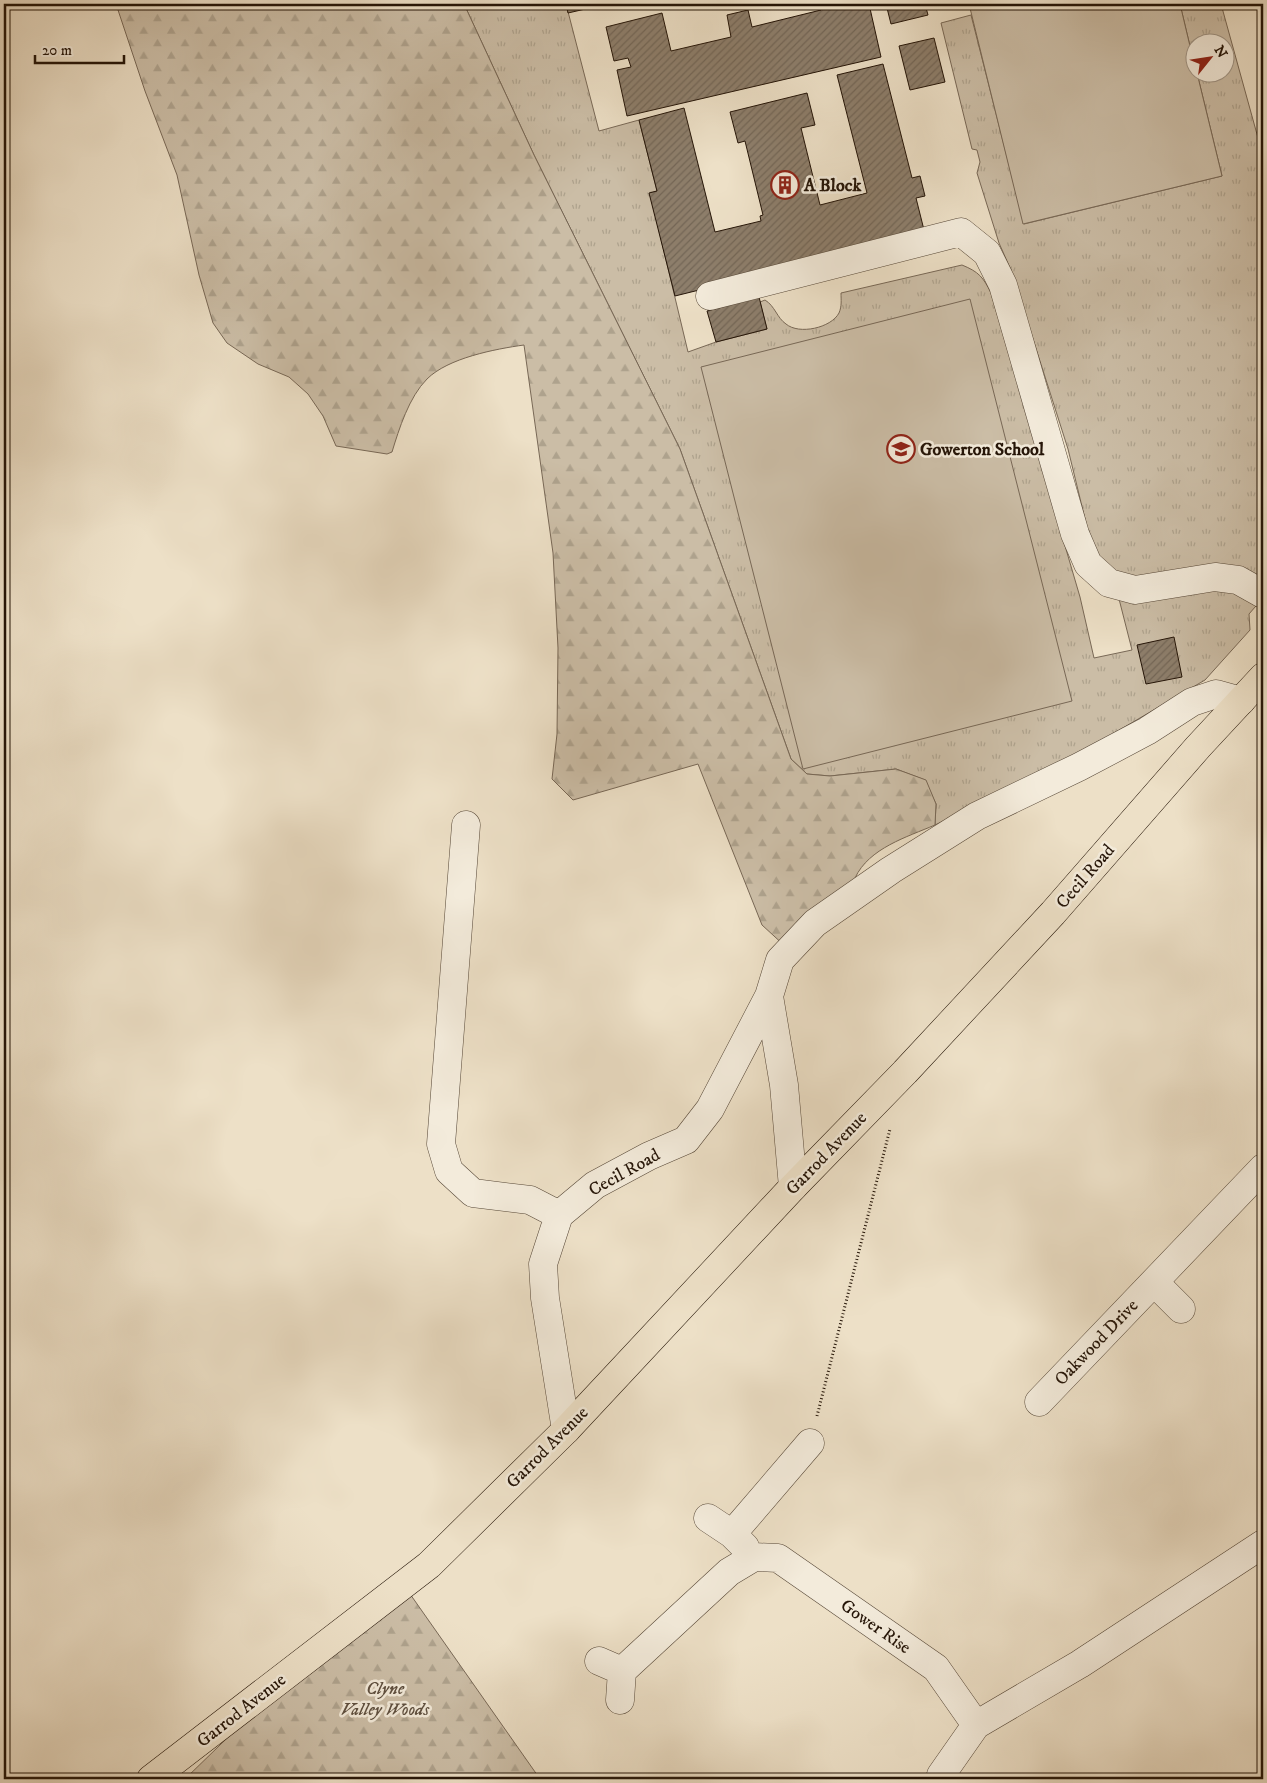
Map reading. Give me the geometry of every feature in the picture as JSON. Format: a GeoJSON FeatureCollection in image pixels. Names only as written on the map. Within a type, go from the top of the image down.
{"type":"FeatureCollection","features":[{"type":"Feature","properties":{"kind":"main road","name":"Cecil Road"},"geometry":{"type":"LineString","coordinates":[[905,1072],[1053,913],[1198,747],[1263,677]]}},
{"type":"Feature","properties":{"kind":"main road","name":"Garrod Avenue"},"geometry":{"type":"LineString","coordinates":[[151,1779],[429,1565],[566,1430],[793,1187],[905,1072]]}},
{"type":"Feature","properties":{"kind":"street"},"geometry":{"type":"LineString","coordinates":[[710,296],[961,232],[987,253],[1003,285],[1075,534],[1088,564],[1109,583],[1135,590],[1215,577],[1238,580],[1263,594]]}},
{"type":"Feature","properties":{"kind":"street"},"geometry":{"type":"LineString","coordinates":[[793,1187],[784,1084],[770,996],[780,960],[815,923],[891,870],[977,816],[1079,767],[1138,736],[1192,702],[1216,694],[1241,701]]}},
{"type":"Feature","properties":{"kind":"street"},"geometry":{"type":"LineString","coordinates":[[466,825],[441,1144],[449,1171],[473,1194],[530,1200],[559,1215],[542,1264],[566,1430]]}},
{"type":"Feature","properties":{"kind":"street","name":"Cecil Road"},"geometry":{"type":"LineString","coordinates":[[559,1215],[596,1185],[649,1156],[686,1140],[710,1109],[770,996]]}},
{"type":"Feature","properties":{"kind":"street","name":"Oakwood Drive"},"geometry":{"type":"LineString","coordinates":[[1039,1402],[1263,1168]]}},
{"type":"Feature","properties":{"kind":"street"},"geometry":{"type":"LineString","coordinates":[[1154,1282],[1181,1309]]}},
{"type":"Feature","properties":{"kind":"street"},"geometry":{"type":"LineString","coordinates":[[732,1534],[810,1444]]}},
{"type":"Feature","properties":{"kind":"street"},"geometry":{"type":"LineString","coordinates":[[620,1700],[611,1666],[729,1572],[754,1557],[732,1534],[708,1518]]}},
{"type":"Feature","properties":{"kind":"street"},"geometry":{"type":"LineString","coordinates":[[940,1779],[976,1725],[1080,1664],[1263,1544]]}},
{"type":"Feature","properties":{"kind":"street","name":"Gower Rise"},"geometry":{"type":"LineString","coordinates":[[754,1557],[778,1558],[936,1668],[976,1725]]}},
{"type":"Feature","properties":{"kind":"path"},"geometry":{"type":"LineString","coordinates":[[810,1444],[891,1129]]}},
{"type":"Feature","properties":{"kind":"green space"},"geometry":{"type":"Polygon","coordinates":[[[116,4],[464,4],[534,155],[680,449],[791,759],[807,774],[830,776],[896,769],[926,780],[936,804],[935,825],[901,839],[869,859],[855,878],[786,947],[762,925],[698,764],[573,800],[552,779],[557,734],[558,648],[553,553],[524,345],[459,360],[447,365],[427,379],[410,404],[392,452],[387,454],[336,446],[323,416],[308,394],[289,377],[258,364],[227,343],[213,323],[199,275],[177,175],[145,91],[116,4]]]}},
{"type":"Feature","properties":{"kind":"green space"},"geometry":{"type":"Polygon","coordinates":[[[464,4],[566,4],[599,131],[639,120],[657,191],[650,193],[688,352],[716,342],[767,329],[760,302],[765,300],[786,324],[799,329],[814,328],[829,323],[839,313],[841,293],[962,265],[977,273],[991,293],[1080,597],[1094,658],[1132,650],[1118,595],[1221,587],[1262,599],[1249,614],[1250,630],[1205,680],[1056,767],[935,825],[936,804],[925,780],[896,769],[830,776],[807,774],[791,759],[680,449],[534,155],[464,4]]]}},
{"type":"Feature","properties":{"kind":"green space"},"geometry":{"type":"Polygon","coordinates":[[[969,4],[1180,4],[1187,32],[1184,32],[1184,82],[1199,82],[1222,176],[1023,224],[969,4]]]}},
{"type":"Feature","properties":{"kind":"green space"},"geometry":{"type":"Polygon","coordinates":[[[1180,4],[1221,4],[1229,32],[1187,32],[1180,4]]]}},
{"type":"Feature","properties":{"kind":"green space"},"geometry":{"type":"Polygon","coordinates":[[[971,15],[1024,224],[1222,176],[1199,82],[1234,82],[1234,51],[1263,156],[1263,584],[1129,581],[1104,565],[1095,550],[1087,527],[1068,449],[1011,270],[999,243],[977,173],[980,162],[977,150],[972,149],[941,23],[971,15]]]}},
{"type":"Feature","properties":{"kind":"green space"},"geometry":{"type":"Polygon","coordinates":[[[970,299],[1072,701],[803,769],[701,367],[970,299]]]}},
{"type":"Feature","properties":{"kind":"green space","name":"Clyne Valley Woods"},"geometry":{"type":"Polygon","coordinates":[[[396,1574],[540,1779],[185,1779],[396,1574]]]}},
{"type":"Feature","properties":{"kind":"building"},"geometry":{"type":"Polygon","coordinates":[[[566,4],[607,4],[568,13],[566,4]]]}},
{"type":"Feature","properties":{"kind":"building"},"geometry":{"type":"Polygon","coordinates":[[[819,4],[869,4],[881,57],[627,116],[617,70],[631,67],[628,58],[614,61],[606,27],[662,13],[671,51],[731,37],[727,15],[748,10],[752,27],[821,10],[819,4]]]}},
{"type":"Feature","properties":{"kind":"building"},"geometry":{"type":"Polygon","coordinates":[[[886,4],[925,4],[928,15],[891,24],[886,4]]]}},
{"type":"Feature","properties":{"kind":"building"},"geometry":{"type":"Polygon","coordinates":[[[934,38],[945,82],[910,90],[899,46],[934,38]]]}},
{"type":"Feature","properties":{"kind":"building","name":"A Block"},"geometry":{"type":"Polygon","coordinates":[[[883,64],[912,178],[920,176],[925,196],[916,198],[925,234],[675,296],[649,193],[657,191],[639,120],[684,108],[715,232],[761,221],[760,216],[763,215],[745,141],[738,143],[730,112],[807,93],[815,125],[801,128],[820,205],[867,193],[837,75],[883,64]]]}},
{"type":"Feature","properties":{"kind":"building"},"geometry":{"type":"Polygon","coordinates":[[[759,297],[767,329],[716,342],[707,311],[759,297]]]}},
{"type":"Feature","properties":{"kind":"building"},"geometry":{"type":"Polygon","coordinates":[[[1174,637],[1182,677],[1146,684],[1137,645],[1174,637]]]}},
{"type":"Feature","properties":{"kind":"place","name":"A Block"},"geometry":{"type":"Point","coordinates":[785,185]}},
{"type":"Feature","properties":{"kind":"place","name":"Gowerton School"},"geometry":{"type":"Point","coordinates":[901,449]}}]}
